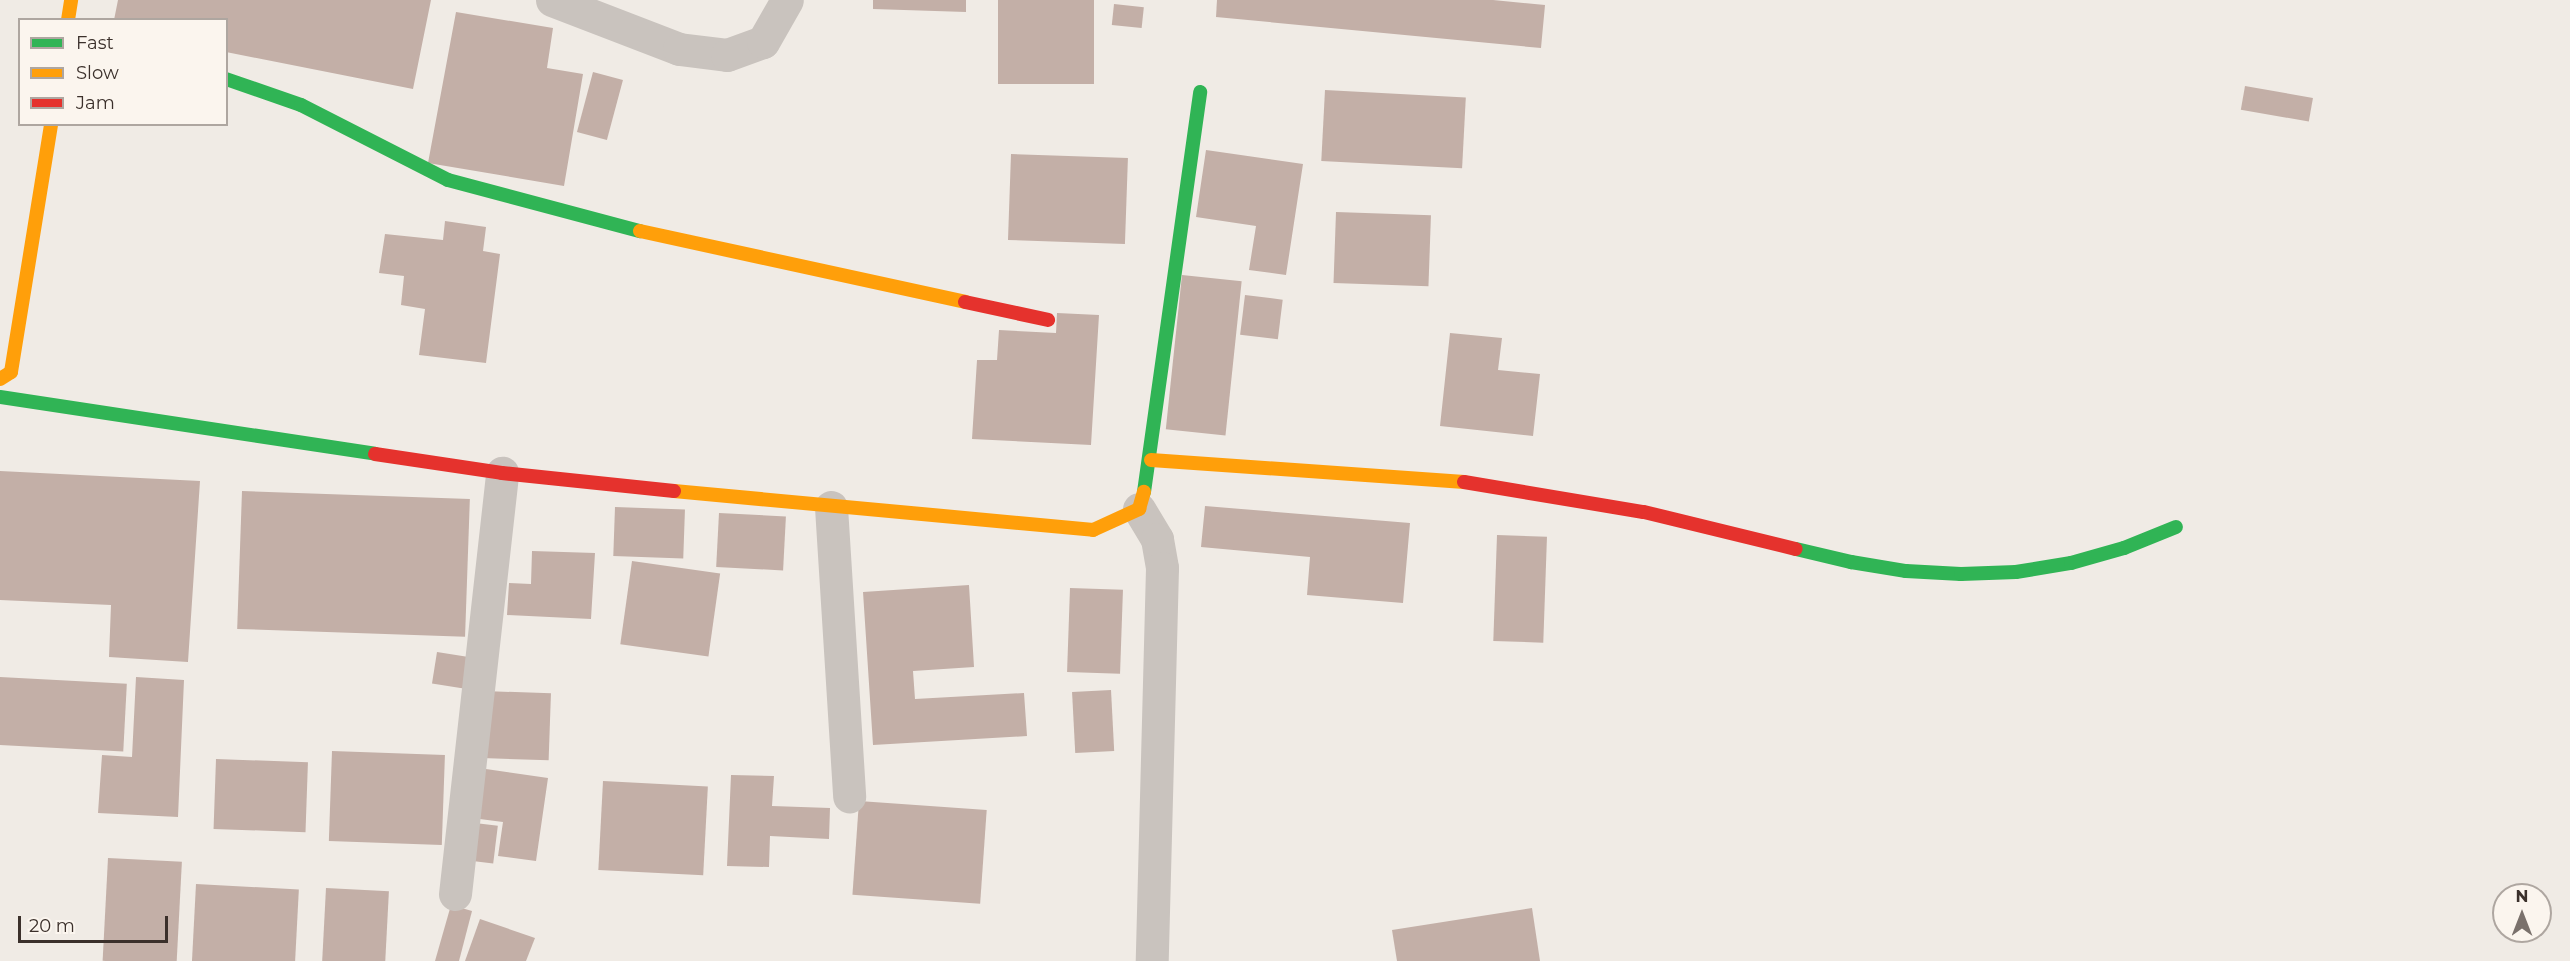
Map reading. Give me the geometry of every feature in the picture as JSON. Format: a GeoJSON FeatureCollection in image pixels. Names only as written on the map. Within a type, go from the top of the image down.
{"type":"FeatureCollection","features":[{"type":"Feature","properties":{"kind":"street"},"geometry":{"type":"LineString","coordinates":[[68,18],[71,0]]}},
{"type":"Feature","properties":{"kind":"street"},"geometry":{"type":"LineString","coordinates":[[552,0],[679,49],[727,55],[763,42],[787,0]]}},
{"type":"Feature","properties":{"kind":"street"},"geometry":{"type":"LineString","coordinates":[[228,80],[301,105],[448,180],[610,225],[1048,320]]}},
{"type":"Feature","properties":{"kind":"street"},"geometry":{"type":"LineString","coordinates":[[1152,961],[1161,568],[1157,539],[1139,509],[1151,460],[1200,92]]}},
{"type":"Feature","properties":{"kind":"street"},"geometry":{"type":"LineString","coordinates":[[0,379],[11,372],[51,126]]}},
{"type":"Feature","properties":{"kind":"street"},"geometry":{"type":"LineString","coordinates":[[0,397],[502,473],[831,507],[1093,530],[1139,509]]}},
{"type":"Feature","properties":{"kind":"street"},"geometry":{"type":"LineString","coordinates":[[1151,460],[1485,484],[1644,512],[1851,562],[1917,572],[1961,574],[2016,572],[2071,563],[2124,548],[2176,527]]}},
{"type":"Feature","properties":{"kind":"street"},"geometry":{"type":"LineString","coordinates":[[455,894],[502,473]]}},
{"type":"Feature","properties":{"kind":"street"},"geometry":{"type":"LineString","coordinates":[[831,507],[849,796]]}},
{"type":"Feature","properties":{"kind":"building"},"geometry":{"type":"Polygon","coordinates":[[[118,0],[431,0],[413,89],[228,52],[228,18],[114,18],[118,0]]]}},
{"type":"Feature","properties":{"kind":"building"},"geometry":{"type":"Polygon","coordinates":[[[873,0],[966,0],[966,12],[873,9],[873,0]]]}},
{"type":"Feature","properties":{"kind":"building"},"geometry":{"type":"Polygon","coordinates":[[[998,0],[1094,0],[1094,84],[998,84],[998,0]]]}},
{"type":"Feature","properties":{"kind":"building"},"geometry":{"type":"Polygon","coordinates":[[[1217,0],[1493,0],[1545,5],[1541,48],[1216,17],[1217,0]]]}},
{"type":"Feature","properties":{"kind":"building"},"geometry":{"type":"Polygon","coordinates":[[[1114,4],[1144,7],[1142,28],[1112,25],[1114,4]]]}},
{"type":"Feature","properties":{"kind":"building"},"geometry":{"type":"Polygon","coordinates":[[[456,12],[553,28],[547,68],[583,74],[564,186],[428,163],[456,12]]]}},
{"type":"Feature","properties":{"kind":"building"},"geometry":{"type":"Polygon","coordinates":[[[593,72],[623,80],[607,140],[577,132],[593,72]]]}},
{"type":"Feature","properties":{"kind":"building"},"geometry":{"type":"Polygon","coordinates":[[[2245,86],[2313,98],[2309,122],[2241,110],[2245,86]]]}},
{"type":"Feature","properties":{"kind":"building"},"geometry":{"type":"Polygon","coordinates":[[[1325,90],[1466,97],[1462,168],[1321,161],[1325,90]]]}},
{"type":"Feature","properties":{"kind":"building"},"geometry":{"type":"Polygon","coordinates":[[[1206,150],[1303,164],[1286,275],[1249,270],[1256,226],[1196,217],[1206,150]]]}},
{"type":"Feature","properties":{"kind":"building"},"geometry":{"type":"Polygon","coordinates":[[[1011,154],[1128,158],[1125,244],[1008,240],[1011,154]]]}},
{"type":"Feature","properties":{"kind":"building"},"geometry":{"type":"Polygon","coordinates":[[[1336,212],[1431,215],[1428,286],[1334,283],[1336,212]]]}},
{"type":"Feature","properties":{"kind":"building"},"geometry":{"type":"Polygon","coordinates":[[[445,221],[486,227],[483,251],[500,254],[486,363],[419,355],[425,309],[401,305],[404,276],[379,273],[385,234],[443,240],[445,221]]]}},
{"type":"Feature","properties":{"kind":"building"},"geometry":{"type":"Polygon","coordinates":[[[1182,275],[1242,281],[1225,435],[1166,429],[1182,275]]]}},
{"type":"Feature","properties":{"kind":"building"},"geometry":{"type":"Polygon","coordinates":[[[1245,295],[1283,300],[1278,339],[1240,335],[1245,295]]]}},
{"type":"Feature","properties":{"kind":"building"},"geometry":{"type":"Polygon","coordinates":[[[1057,313],[1099,315],[1091,445],[972,439],[977,360],[997,360],[999,330],[1056,333],[1057,313]]]}},
{"type":"Feature","properties":{"kind":"building"},"geometry":{"type":"Polygon","coordinates":[[[1450,333],[1502,338],[1498,370],[1540,374],[1533,436],[1440,426],[1450,333]]]}},
{"type":"Feature","properties":{"kind":"building"},"geometry":{"type":"Polygon","coordinates":[[[0,471],[200,481],[188,662],[109,657],[111,605],[0,600],[0,471]]]}},
{"type":"Feature","properties":{"kind":"building"},"geometry":{"type":"Polygon","coordinates":[[[242,491],[470,499],[465,637],[237,629],[242,491]]]}},
{"type":"Feature","properties":{"kind":"building"},"geometry":{"type":"Polygon","coordinates":[[[1205,506],[1410,523],[1403,603],[1307,595],[1310,557],[1201,547],[1205,506]]]}},
{"type":"Feature","properties":{"kind":"building"},"geometry":{"type":"Polygon","coordinates":[[[615,507],[685,509],[683,558],[613,556],[615,507]]]}},
{"type":"Feature","properties":{"kind":"building"},"geometry":{"type":"Polygon","coordinates":[[[719,513],[786,517],[783,570],[716,567],[719,513]]]}},
{"type":"Feature","properties":{"kind":"building"},"geometry":{"type":"Polygon","coordinates":[[[1497,535],[1547,537],[1543,643],[1493,641],[1497,535]]]}},
{"type":"Feature","properties":{"kind":"building"},"geometry":{"type":"Polygon","coordinates":[[[532,551],[595,553],[591,619],[507,615],[509,583],[531,584],[532,551]]]}},
{"type":"Feature","properties":{"kind":"building"},"geometry":{"type":"Polygon","coordinates":[[[632,561],[720,573],[708,657],[620,644],[632,561]]]}},
{"type":"Feature","properties":{"kind":"building"},"geometry":{"type":"Polygon","coordinates":[[[969,585],[974,667],[913,671],[915,699],[1024,693],[1027,736],[873,745],[863,592],[969,585]]]}},
{"type":"Feature","properties":{"kind":"building"},"geometry":{"type":"Polygon","coordinates":[[[1070,588],[1123,590],[1120,674],[1067,672],[1070,588]]]}},
{"type":"Feature","properties":{"kind":"building"},"geometry":{"type":"Polygon","coordinates":[[[437,652],[469,657],[464,689],[432,684],[437,652]]]}},
{"type":"Feature","properties":{"kind":"building"},"geometry":{"type":"Polygon","coordinates":[[[0,677],[127,684],[123,752],[0,745],[0,677]]]}},
{"type":"Feature","properties":{"kind":"building"},"geometry":{"type":"Polygon","coordinates":[[[136,677],[184,680],[178,817],[98,813],[102,755],[132,757],[136,677]]]}},
{"type":"Feature","properties":{"kind":"building"},"geometry":{"type":"Polygon","coordinates":[[[1111,690],[1114,751],[1075,753],[1072,692],[1111,690]]]}},
{"type":"Feature","properties":{"kind":"building"},"geometry":{"type":"Polygon","coordinates":[[[484,691],[551,693],[549,760],[482,758],[484,691]]]}},
{"type":"Feature","properties":{"kind":"building"},"geometry":{"type":"Polygon","coordinates":[[[332,751],[445,755],[442,845],[329,841],[332,751]]]}},
{"type":"Feature","properties":{"kind":"building"},"geometry":{"type":"Polygon","coordinates":[[[216,759],[308,762],[306,832],[214,829],[216,759]]]}},
{"type":"Feature","properties":{"kind":"building"},"geometry":{"type":"Polygon","coordinates":[[[479,768],[548,778],[536,861],[498,856],[503,822],[472,818],[479,768]]]}},
{"type":"Feature","properties":{"kind":"building"},"geometry":{"type":"Polygon","coordinates":[[[731,775],[774,776],[772,806],[830,808],[829,839],[770,836],[769,867],[727,866],[731,775]]]}},
{"type":"Feature","properties":{"kind":"building"},"geometry":{"type":"Polygon","coordinates":[[[603,781],[708,786],[703,875],[598,870],[603,781]]]}},
{"type":"Feature","properties":{"kind":"building"},"geometry":{"type":"Polygon","coordinates":[[[859,801],[987,810],[980,904],[852,895],[859,801]]]}},
{"type":"Feature","properties":{"kind":"building"},"geometry":{"type":"Polygon","coordinates":[[[475,823],[498,826],[493,864],[470,861],[475,823]]]}},
{"type":"Feature","properties":{"kind":"building"},"geometry":{"type":"Polygon","coordinates":[[[108,858],[182,862],[177,961],[103,961],[108,858]]]}},
{"type":"Feature","properties":{"kind":"building"},"geometry":{"type":"Polygon","coordinates":[[[196,884],[299,889],[295,961],[192,961],[196,884]]]}},
{"type":"Feature","properties":{"kind":"building"},"geometry":{"type":"Polygon","coordinates":[[[326,888],[389,891],[385,961],[322,961],[326,888]]]}},
{"type":"Feature","properties":{"kind":"building"},"geometry":{"type":"Polygon","coordinates":[[[451,905],[472,911],[459,961],[435,961],[451,905]]]}},
{"type":"Feature","properties":{"kind":"building"},"geometry":{"type":"Polygon","coordinates":[[[1532,908],[1540,961],[1397,961],[1392,930],[1532,908]]]}},
{"type":"Feature","properties":{"kind":"building"},"geometry":{"type":"Polygon","coordinates":[[[480,919],[535,938],[526,961],[465,961],[480,919]]]}},
{"type":"Feature","properties":{"kind":"traffic: fast"},"geometry":{"type":"LineString","coordinates":[[228,80],[301,105],[448,180],[640,231]]}},
{"type":"Feature","properties":{"kind":"traffic: fast"},"geometry":{"type":"LineString","coordinates":[[1144,492],[1200,92]]}},
{"type":"Feature","properties":{"kind":"traffic: fast"},"geometry":{"type":"LineString","coordinates":[[0,397],[375,454]]}},
{"type":"Feature","properties":{"kind":"traffic: fast"},"geometry":{"type":"LineString","coordinates":[[1796,549],[1851,562],[1906,571],[1961,574],[2016,572],[2071,563],[2124,548],[2176,527]]}},
{"type":"Feature","properties":{"kind":"traffic: slow"},"geometry":{"type":"LineString","coordinates":[[68,18],[71,0]]}},
{"type":"Feature","properties":{"kind":"traffic: slow"},"geometry":{"type":"LineString","coordinates":[[0,379],[11,372],[51,126]]}},
{"type":"Feature","properties":{"kind":"traffic: slow"},"geometry":{"type":"LineString","coordinates":[[640,231],[965,302]]}},
{"type":"Feature","properties":{"kind":"traffic: slow"},"geometry":{"type":"LineString","coordinates":[[1151,460],[1464,482]]}},
{"type":"Feature","properties":{"kind":"traffic: slow"},"geometry":{"type":"LineString","coordinates":[[674,491],[1093,530],[1139,509],[1144,492]]}},
{"type":"Feature","properties":{"kind":"traffic: jam"},"geometry":{"type":"LineString","coordinates":[[965,302],[1048,320]]}},
{"type":"Feature","properties":{"kind":"traffic: jam"},"geometry":{"type":"LineString","coordinates":[[375,454],[502,473],[674,491]]}},
{"type":"Feature","properties":{"kind":"traffic: jam"},"geometry":{"type":"LineString","coordinates":[[1464,482],[1644,512],[1796,549]]}}]}
